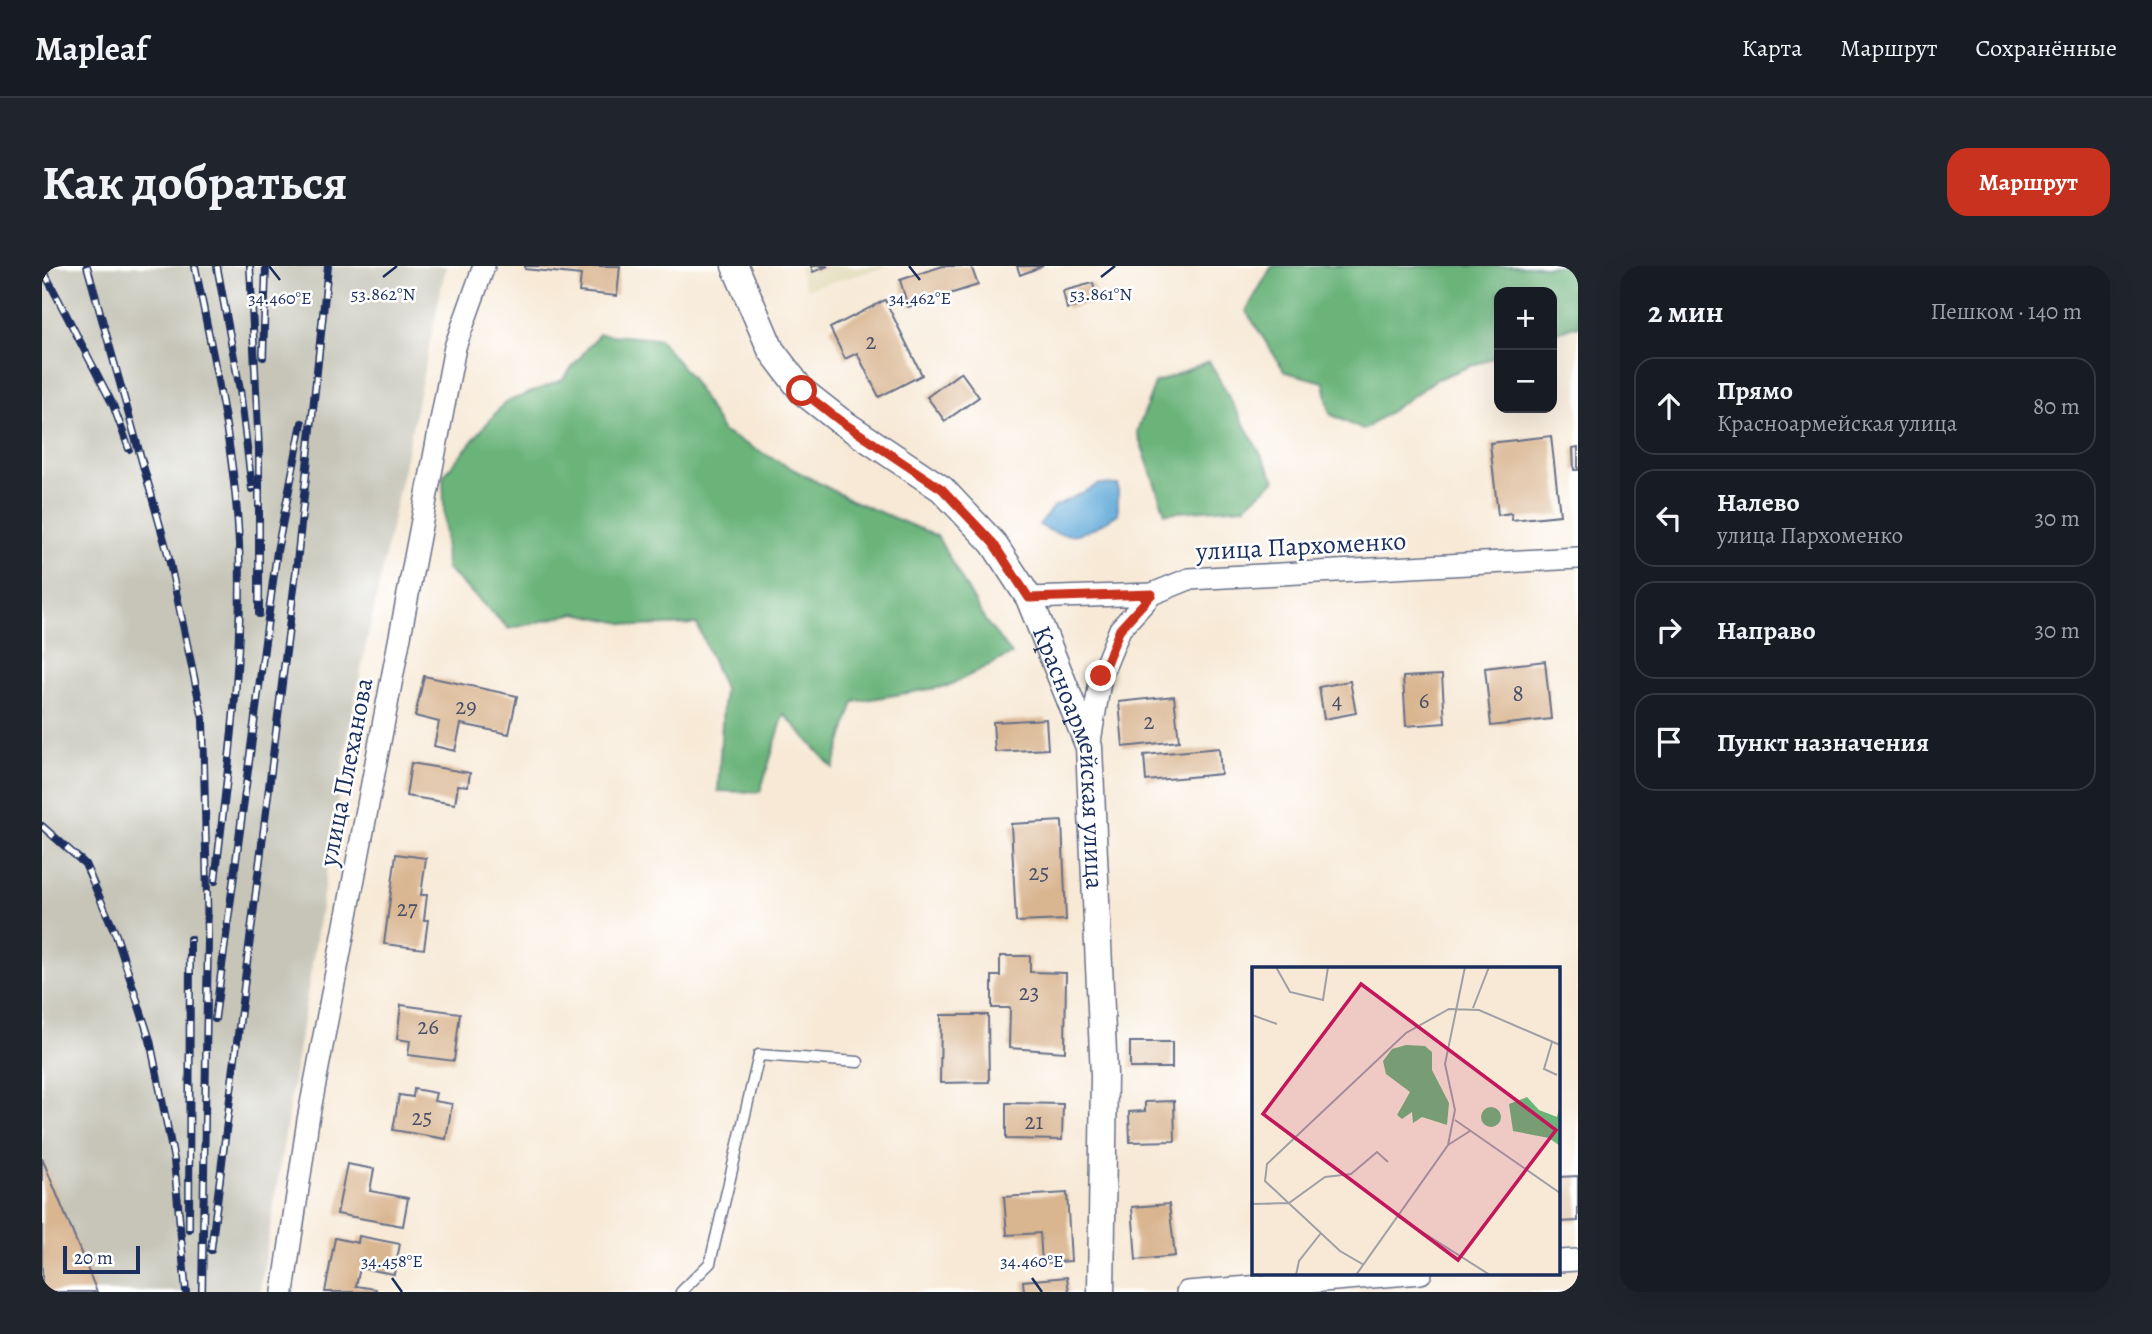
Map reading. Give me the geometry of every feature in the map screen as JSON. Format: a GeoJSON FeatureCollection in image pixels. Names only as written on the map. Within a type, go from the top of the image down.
{"type":"FeatureCollection","features":[{"type":"Feature","properties":{"kind":"street","name":"улица Плеханова"},"geometry":{"type":"LineString","coordinates":[[283,1292],[308,1121],[455,347],[484,266]]}},
{"type":"Feature","properties":{"kind":"street","name":"Красноармейская улица"},"geometry":{"type":"LineString","coordinates":[[735,266],[771,350],[802,391],[839,420],[942,489],[993,543],[1029,598],[1089,747],[1104,1075],[1101,1292]]}},
{"type":"Feature","properties":{"kind":"street","name":"улица Пархоменко"},"geometry":{"type":"LineString","coordinates":[[1029,598],[1152,594],[1189,579],[1578,558]]}},
{"type":"Feature","properties":{"kind":"street"},"geometry":{"type":"LineString","coordinates":[[1089,747],[1101,676],[1120,629],[1152,594]]}},
{"type":"Feature","properties":{"kind":"street"},"geometry":{"type":"LineString","coordinates":[[1560,1261],[1578,1260]]}},
{"type":"Feature","properties":{"kind":"street"},"geometry":{"type":"LineString","coordinates":[[1187,1292],[1396,1275]]}},
{"type":"Feature","properties":{"kind":"lane"},"geometry":{"type":"LineString","coordinates":[[681,1292],[710,1264],[759,1055],[858,1062]]}},
{"type":"Feature","properties":{"kind":"shaded area"},"geometry":{"type":"Polygon","coordinates":[[[42,266],[446,266],[351,718],[260,1292],[42,1292],[42,266]]]}},
{"type":"Feature","properties":{"kind":"shaded area"},"geometry":{"type":"Polygon","coordinates":[[[798,266],[890,266],[806,289],[798,266]]]}},
{"type":"Feature","properties":{"kind":"green space"},"geometry":{"type":"Polygon","coordinates":[[[1272,266],[1578,266],[1578,327],[1557,332],[1557,287],[1494,287],[1494,357],[1437,379],[1363,430],[1330,414],[1324,382],[1285,372],[1246,311],[1272,266]]]}},
{"type":"Feature","properties":{"kind":"green space"},"geometry":{"type":"Polygon","coordinates":[[[599,334],[659,339],[691,378],[723,432],[851,500],[937,536],[986,622],[1012,654],[948,686],[854,702],[833,768],[784,714],[760,792],[718,791],[724,689],[697,624],[637,626],[576,613],[509,629],[446,568],[443,476],[504,403],[562,380],[599,334]]]}},
{"type":"Feature","properties":{"kind":"green space"},"geometry":{"type":"Polygon","coordinates":[[[1209,361],[1275,480],[1244,507],[1165,513],[1137,432],[1155,383],[1209,361]]]}},
{"type":"Feature","properties":{"kind":"water"},"geometry":{"type":"Polygon","coordinates":[[[1100,484],[1118,485],[1118,514],[1098,526],[1071,535],[1050,531],[1039,525],[1053,507],[1100,484]]]}},
{"type":"Feature","properties":{"kind":"building"},"geometry":{"type":"Polygon","coordinates":[[[525,266],[620,266],[617,296],[579,292],[581,275],[525,269],[525,266]]]}},
{"type":"Feature","properties":{"kind":"building"},"geometry":{"type":"Polygon","coordinates":[[[811,266],[828,266],[813,272],[811,266]]]}},
{"type":"Feature","properties":{"kind":"building"},"geometry":{"type":"Polygon","coordinates":[[[943,266],[971,266],[978,285],[908,307],[900,280],[943,266]]]}},
{"type":"Feature","properties":{"kind":"building"},"geometry":{"type":"Polygon","coordinates":[[[1017,266],[1043,266],[1020,275],[1017,266]]]}},
{"type":"Feature","properties":{"kind":"building"},"geometry":{"type":"Polygon","coordinates":[[[1093,283],[1097,301],[1067,309],[1063,291],[1093,283]]]}},
{"type":"Feature","properties":{"kind":"building"},"geometry":{"type":"Polygon","coordinates":[[[885,300],[922,375],[879,397],[857,353],[845,359],[830,328],[885,300]]]}},
{"type":"Feature","properties":{"kind":"building"},"geometry":{"type":"Polygon","coordinates":[[[961,372],[979,397],[945,421],[927,397],[961,372]]]}},
{"type":"Feature","properties":{"kind":"building"},"geometry":{"type":"Polygon","coordinates":[[[1551,436],[1560,515],[1512,520],[1511,513],[1498,515],[1490,443],[1551,436]]]}},
{"type":"Feature","properties":{"kind":"building"},"geometry":{"type":"Polygon","coordinates":[[[1578,447],[1578,470],[1574,470],[1573,448],[1578,447]]]}},
{"type":"Feature","properties":{"kind":"building"},"geometry":{"type":"Polygon","coordinates":[[[1545,661],[1551,719],[1491,726],[1485,668],[1545,661]]]}},
{"type":"Feature","properties":{"kind":"building"},"geometry":{"type":"Polygon","coordinates":[[[1442,675],[1445,723],[1406,726],[1403,677],[1442,675]]]}},
{"type":"Feature","properties":{"kind":"building"},"geometry":{"type":"Polygon","coordinates":[[[424,676],[517,696],[509,734],[461,724],[455,751],[434,746],[439,722],[415,716],[424,676]]]}},
{"type":"Feature","properties":{"kind":"building"},"geometry":{"type":"Polygon","coordinates":[[[1350,681],[1356,713],[1324,719],[1319,687],[1350,681]]]}},
{"type":"Feature","properties":{"kind":"building"},"geometry":{"type":"Polygon","coordinates":[[[1174,696],[1179,741],[1123,747],[1119,702],[1174,696]]]}},
{"type":"Feature","properties":{"kind":"building"},"geometry":{"type":"Polygon","coordinates":[[[1046,719],[1048,749],[995,752],[993,722],[1046,719]]]}},
{"type":"Feature","properties":{"kind":"building"},"geometry":{"type":"Polygon","coordinates":[[[1219,748],[1221,774],[1146,781],[1144,755],[1219,748]]]}},
{"type":"Feature","properties":{"kind":"building"},"geometry":{"type":"Polygon","coordinates":[[[411,763],[470,773],[468,786],[458,785],[455,804],[406,796],[411,763]]]}},
{"type":"Feature","properties":{"kind":"building"},"geometry":{"type":"Polygon","coordinates":[[[1062,821],[1066,920],[1016,922],[1011,824],[1062,821]]]}},
{"type":"Feature","properties":{"kind":"building"},"geometry":{"type":"Polygon","coordinates":[[[396,854],[426,858],[421,895],[427,895],[424,920],[428,920],[424,949],[384,944],[396,854]]]}},
{"type":"Feature","properties":{"kind":"building"},"geometry":{"type":"Polygon","coordinates":[[[1000,956],[1030,956],[1030,972],[1066,973],[1065,1052],[1009,1048],[1010,1008],[992,1008],[992,976],[1000,976],[1000,956]]]}},
{"type":"Feature","properties":{"kind":"building"},"geometry":{"type":"Polygon","coordinates":[[[401,1005],[460,1013],[454,1061],[408,1055],[410,1041],[397,1039],[401,1005]]]}},
{"type":"Feature","properties":{"kind":"building"},"geometry":{"type":"Polygon","coordinates":[[[941,1015],[988,1015],[989,1082],[940,1083],[941,1015]]]}},
{"type":"Feature","properties":{"kind":"building"},"geometry":{"type":"Polygon","coordinates":[[[1130,1042],[1172,1042],[1172,1068],[1130,1068],[1130,1042]]]}},
{"type":"Feature","properties":{"kind":"building"},"geometry":{"type":"Polygon","coordinates":[[[414,1089],[436,1093],[434,1101],[452,1104],[446,1139],[393,1130],[399,1095],[413,1097],[414,1089]]]}},
{"type":"Feature","properties":{"kind":"building"},"geometry":{"type":"Polygon","coordinates":[[[1174,1101],[1175,1141],[1130,1142],[1129,1112],[1145,1111],[1145,1102],[1174,1101]]]}},
{"type":"Feature","properties":{"kind":"building"},"geometry":{"type":"Polygon","coordinates":[[[1006,1103],[1063,1104],[1062,1140],[1006,1139],[1006,1103]]]}},
{"type":"Feature","properties":{"kind":"building"},"geometry":{"type":"Polygon","coordinates":[[[42,1158],[97,1292],[42,1292],[42,1158]]]}},
{"type":"Feature","properties":{"kind":"building"},"geometry":{"type":"Polygon","coordinates":[[[347,1164],[374,1169],[370,1191],[408,1198],[403,1226],[337,1214],[347,1164]]]}},
{"type":"Feature","properties":{"kind":"building"},"geometry":{"type":"Polygon","coordinates":[[[1578,1176],[1578,1221],[1560,1222],[1560,1177],[1578,1176]]]}},
{"type":"Feature","properties":{"kind":"building"},"geometry":{"type":"Polygon","coordinates":[[[1067,1193],[1071,1261],[1042,1263],[1040,1233],[1007,1235],[1004,1197],[1067,1193]]]}},
{"type":"Feature","properties":{"kind":"building"},"geometry":{"type":"Polygon","coordinates":[[[1169,1204],[1175,1256],[1136,1260],[1132,1207],[1169,1204]]]}},
{"type":"Feature","properties":{"kind":"building"},"geometry":{"type":"Polygon","coordinates":[[[359,1236],[400,1244],[394,1274],[360,1268],[356,1286],[376,1289],[375,1292],[325,1292],[335,1238],[358,1243],[359,1236]]]}},
{"type":"Feature","properties":{"kind":"building"},"geometry":{"type":"Polygon","coordinates":[[[1067,1277],[1069,1292],[1024,1292],[1023,1281],[1067,1277]]]}},
{"type":"Feature","properties":{"kind":"railway"},"geometry":{"type":"LineString","coordinates":[[87,266],[168,554],[203,719],[208,940],[202,1292]]}},
{"type":"Feature","properties":{"kind":"railway"},"geometry":{"type":"LineString","coordinates":[[195,266],[228,439],[239,543],[237,670],[215,881]]}},
{"type":"Feature","properties":{"kind":"railway"},"geometry":{"type":"LineString","coordinates":[[217,266],[240,390],[252,489]]}},
{"type":"Feature","properties":{"kind":"railway"},"geometry":{"type":"LineString","coordinates":[[250,266],[259,451],[259,614]]}},
{"type":"Feature","properties":{"kind":"railway"},"geometry":{"type":"LineString","coordinates":[[263,357],[266,266]]}},
{"type":"Feature","properties":{"kind":"railway"},"geometry":{"type":"LineString","coordinates":[[211,1250],[296,572],[328,266]]}},
{"type":"Feature","properties":{"kind":"railway"},"geometry":{"type":"LineString","coordinates":[[42,268],[113,405],[129,449]]}},
{"type":"Feature","properties":{"kind":"railway"},"geometry":{"type":"LineString","coordinates":[[215,1019],[277,551],[302,423]]}},
{"type":"Feature","properties":{"kind":"railway"},"geometry":{"type":"LineString","coordinates":[[42,826],[85,864],[116,935],[150,1040],[174,1160],[186,1292]]}},
{"type":"Feature","properties":{"kind":"railway"},"geometry":{"type":"LineString","coordinates":[[189,1229],[190,939]]}},
{"type":"Feature","properties":{"kind":"route"},"geometry":{"type":"LineString","coordinates":[[802,391],[839,420],[942,489],[993,543],[1029,598],[1152,594],[1120,629],[1101,676]]}}]}
